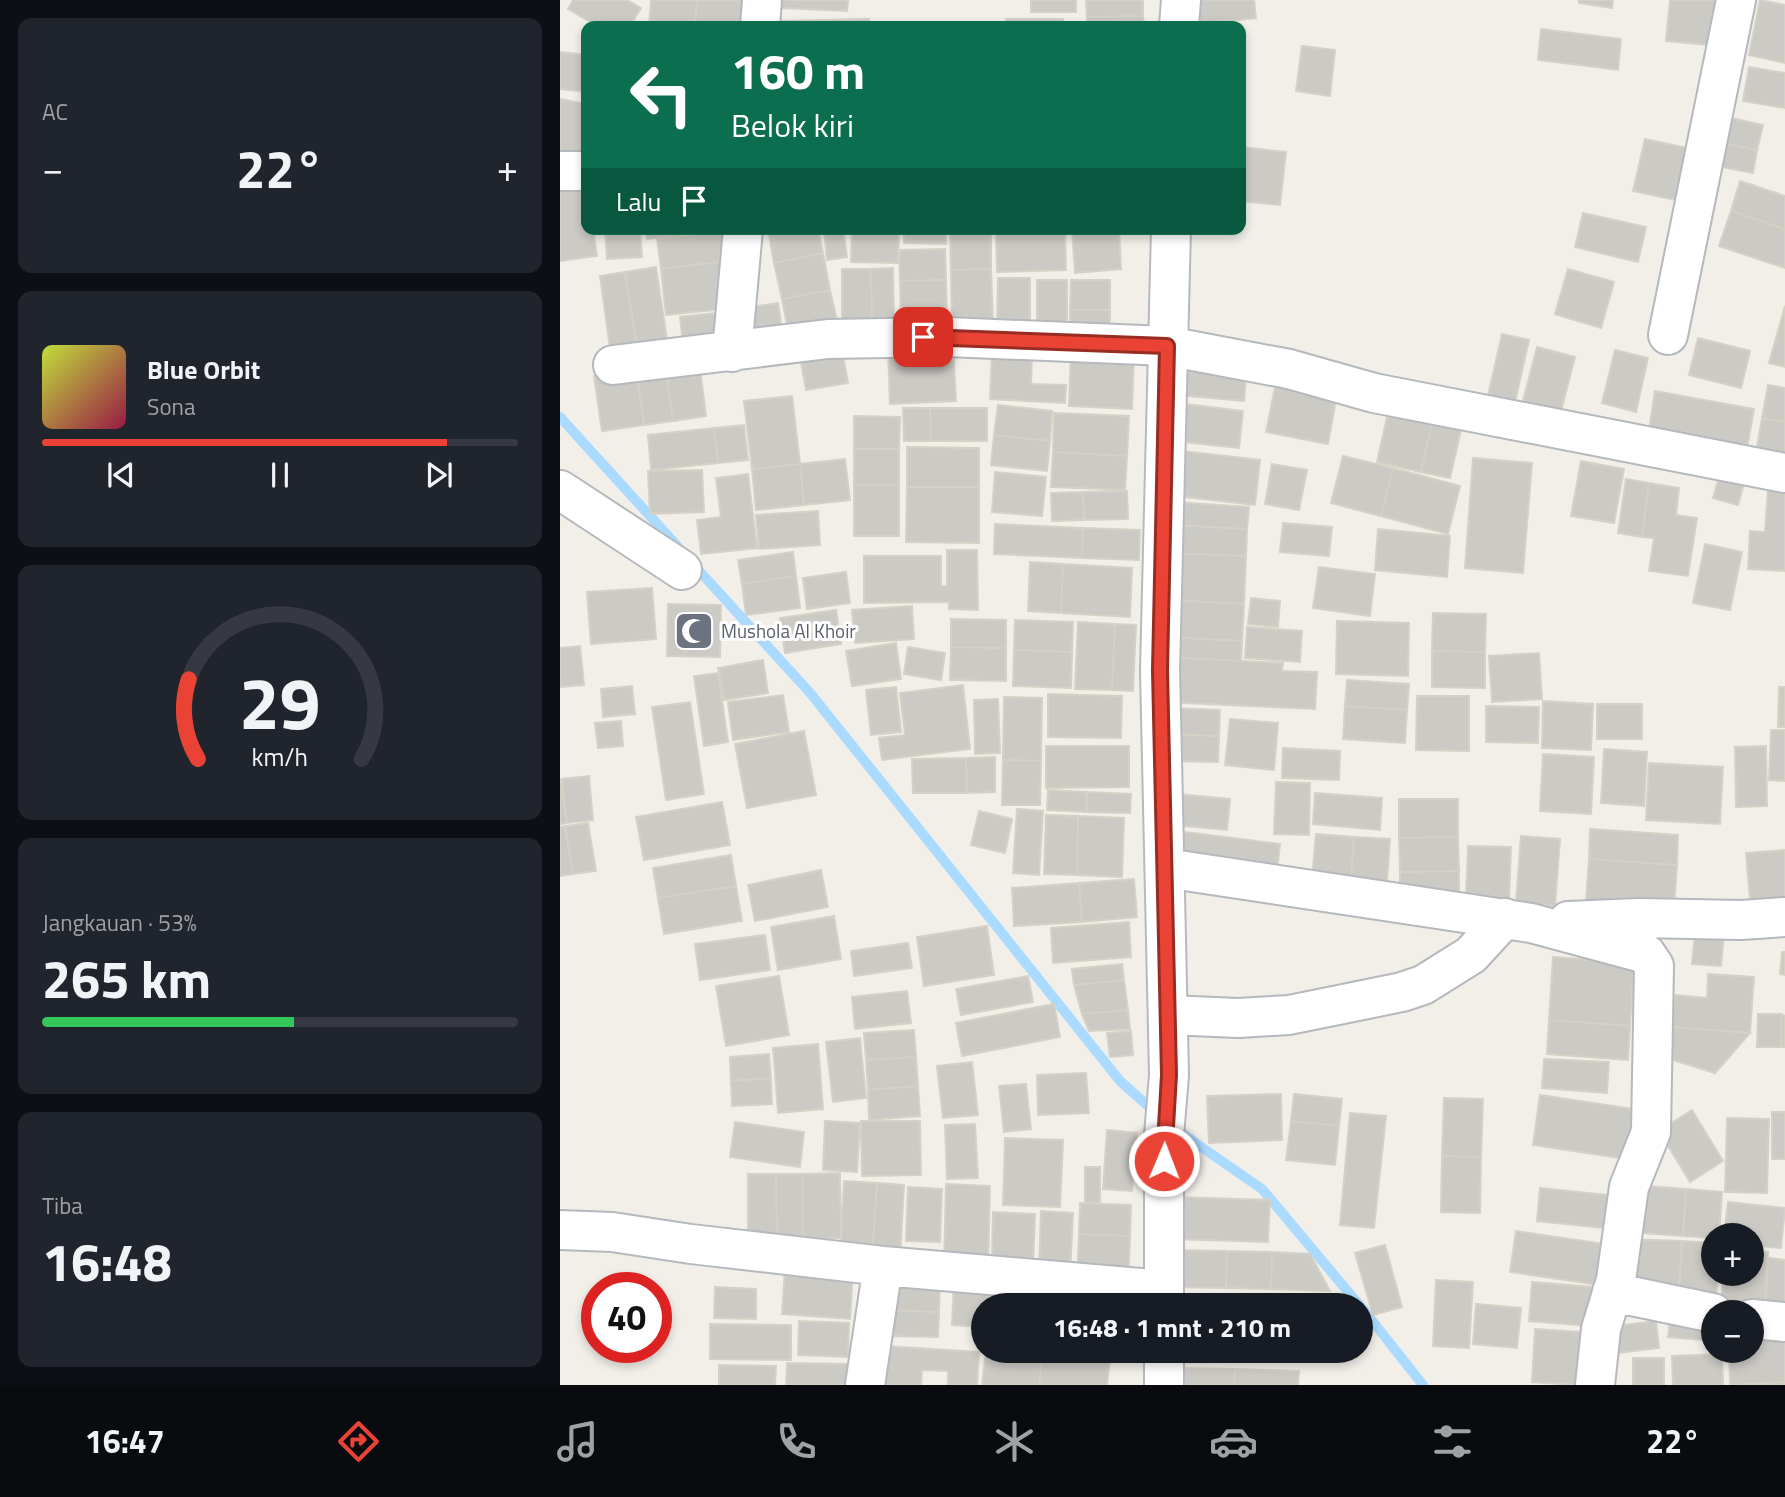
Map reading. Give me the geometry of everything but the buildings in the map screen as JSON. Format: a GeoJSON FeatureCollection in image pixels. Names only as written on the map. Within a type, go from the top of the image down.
{"type":"FeatureCollection","features":[{"type":"Feature","properties":{"kind":"street"},"geometry":{"type":"LineString","coordinates":[[760,21],[762,0]]}},
{"type":"Feature","properties":{"kind":"street"},"geometry":{"type":"LineString","coordinates":[[1180,21],[1181,0]]}},
{"type":"Feature","properties":{"kind":"street"},"geometry":{"type":"LineString","coordinates":[[1668,335],[1736,0]]}},
{"type":"Feature","properties":{"kind":"street"},"geometry":{"type":"LineString","coordinates":[[560,171],[581,171]]}},
{"type":"Feature","properties":{"kind":"street"},"geometry":{"type":"LineString","coordinates":[[732,352],[742,235]]}},
{"type":"Feature","properties":{"kind":"street"},"geometry":{"type":"LineString","coordinates":[[1164,1293],[1164,1135],[1169,1075],[1160,670],[1171,235]]}},
{"type":"Feature","properties":{"kind":"street"},"geometry":{"type":"LineString","coordinates":[[613,365],[828,340],[947,337],[1167,346],[1289,369],[1374,393],[1785,473]]}},
{"type":"Feature","properties":{"kind":"street"},"geometry":{"type":"LineString","coordinates":[[560,490],[682,570]]}},
{"type":"Feature","properties":{"kind":"street"},"geometry":{"type":"LineString","coordinates":[[1165,868],[1518,920],[1646,954],[1651,959],[1654,966],[1651,1132],[1629,1187],[1618,1268],[1601,1329],[1595,1385]]}},
{"type":"Feature","properties":{"kind":"street"},"geometry":{"type":"LineString","coordinates":[[1168,1015],[1238,1018],[1289,1015],[1402,992],[1423,985],[1471,955],[1518,920],[1741,920],[1785,917]]}},
{"type":"Feature","properties":{"kind":"street"},"geometry":{"type":"LineString","coordinates":[[560,1230],[612,1232],[702,1246],[1120,1293]]}},
{"type":"Feature","properties":{"kind":"street"},"geometry":{"type":"LineString","coordinates":[[865,1385],[883,1266]]}},
{"type":"Feature","properties":{"kind":"street"},"geometry":{"type":"LineString","coordinates":[[1612,1292],[1701,1311]]}},
{"type":"Feature","properties":{"kind":"street"},"geometry":{"type":"LineString","coordinates":[[1764,1320],[1785,1322]]}},
{"type":"Feature","properties":{"kind":"street"},"geometry":{"type":"LineString","coordinates":[[1164,1363],[1164,1385]]}},
{"type":"Feature","properties":{"kind":"waterway"},"geometry":{"type":"LineString","coordinates":[[560,417],[680,549]]}},
{"type":"Feature","properties":{"kind":"waterway"},"geometry":{"type":"LineString","coordinates":[[693,564],[811,694],[1120,1081],[1156,1113]]}},
{"type":"Feature","properties":{"kind":"waterway"},"geometry":{"type":"LineString","coordinates":[[1174,1128],[1262,1189],[1349,1293]]}},
{"type":"Feature","properties":{"kind":"waterway"},"geometry":{"type":"LineString","coordinates":[[1373,1322],[1423,1385]]}},
{"type":"Feature","properties":{"kind":"place","name":"Mushola Al Khoir"},"geometry":{"type":"Point","coordinates":[694,631]}},
{"type":"Feature","properties":{"kind":"route"},"geometry":{"type":"LineString","coordinates":[[923,337],[1167,346],[1160,670],[1169,1075],[1164,1161]]}}]}
